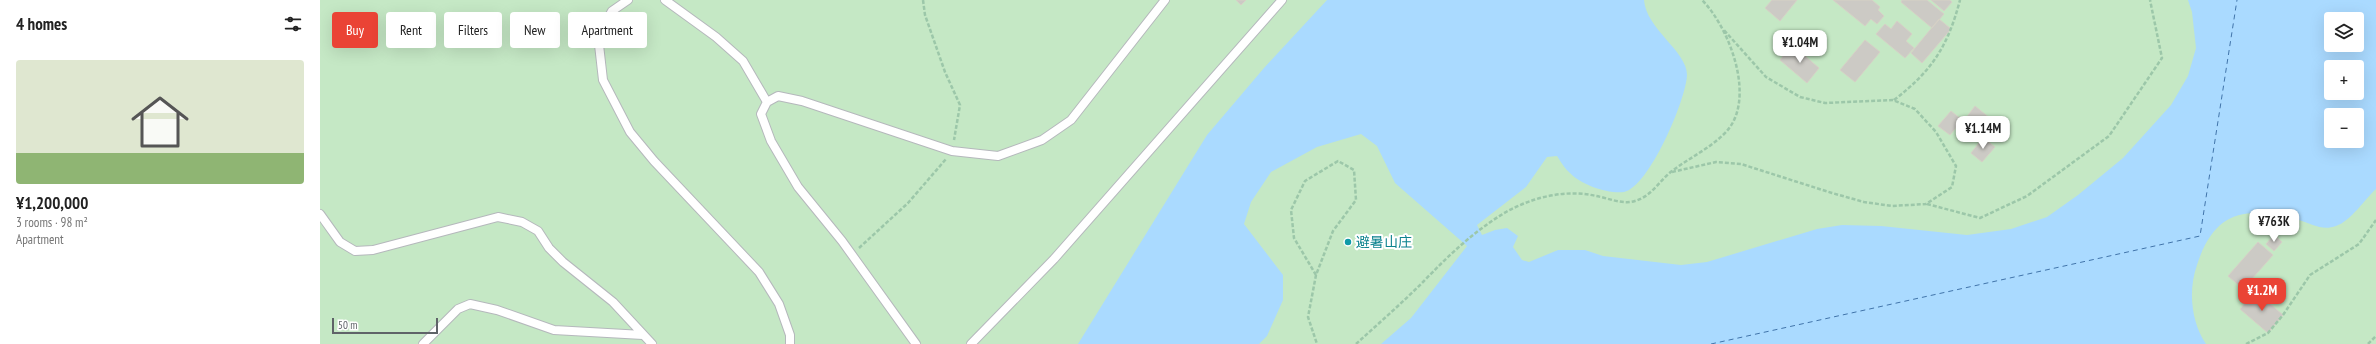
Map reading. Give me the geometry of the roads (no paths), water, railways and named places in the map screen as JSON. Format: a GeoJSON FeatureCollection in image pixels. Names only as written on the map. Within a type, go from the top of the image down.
{"type":"FeatureCollection","features":[{"type":"Feature","properties":{"kind":"lane"},"geometry":{"type":"LineString","coordinates":[[628,0],[612,11],[598,36],[602,80],[630,132],[654,161],[700,207],[759,272],[780,304],[790,335],[790,344]]}},
{"type":"Feature","properties":{"kind":"lane"},"geometry":{"type":"LineString","coordinates":[[665,0],[716,36],[743,61],[767,102]]}},
{"type":"Feature","properties":{"kind":"lane"},"geometry":{"type":"LineString","coordinates":[[916,344],[842,241],[798,187],[771,142],[761,114],[767,102],[778,96],[802,101],[952,151],[998,156],[1042,140],[1071,120],[1165,0]]}},
{"type":"Feature","properties":{"kind":"lane"},"geometry":{"type":"LineString","coordinates":[[971,344],[1054,259],[1231,55],[1282,0]]}},
{"type":"Feature","properties":{"kind":"lane"},"geometry":{"type":"LineString","coordinates":[[320,214],[340,242],[355,251],[373,250],[498,217],[522,222],[538,231],[549,248],[563,262],[613,302],[652,344]]}},
{"type":"Feature","properties":{"kind":"lane"},"geometry":{"type":"LineString","coordinates":[[423,344],[458,309],[470,304],[497,310],[554,330],[643,335]]}},
{"type":"Feature","properties":{"kind":"water"},"geometry":{"type":"Polygon","coordinates":[[[1327,0],[1644,0],[1646,11],[1652,21],[1681,57],[1687,75],[1685,87],[1673,122],[1655,159],[1644,175],[1634,187],[1624,192],[1610,192],[1588,185],[1575,177],[1566,170],[1557,156],[1547,157],[1526,187],[1477,225],[1482,235],[1495,230],[1507,228],[1518,236],[1513,247],[1522,260],[1529,262],[1558,250],[1585,250],[1603,256],[1681,265],[1707,262],[1817,229],[1842,225],[1881,226],[1967,235],[2011,229],[2047,217],[2078,195],[2123,158],[2171,105],[2188,76],[2196,48],[2192,12],[2188,0],[2376,0],[2376,189],[2347,220],[2336,226],[2326,228],[2299,220],[2264,213],[2249,213],[2235,216],[2223,222],[2213,232],[2204,246],[2192,285],[2192,306],[2194,316],[2206,344],[1381,344],[1411,318],[1467,246],[1395,183],[1377,146],[1361,134],[1317,147],[1271,172],[1251,202],[1244,224],[1283,275],[1283,300],[1267,336],[1259,344],[1078,344],[1207,135],[1264,68],[1327,0]]]}},
{"type":"Feature","properties":{"kind":"place","name":"避暑山庄"},"geometry":{"type":"Point","coordinates":[1348,242]}}]}
